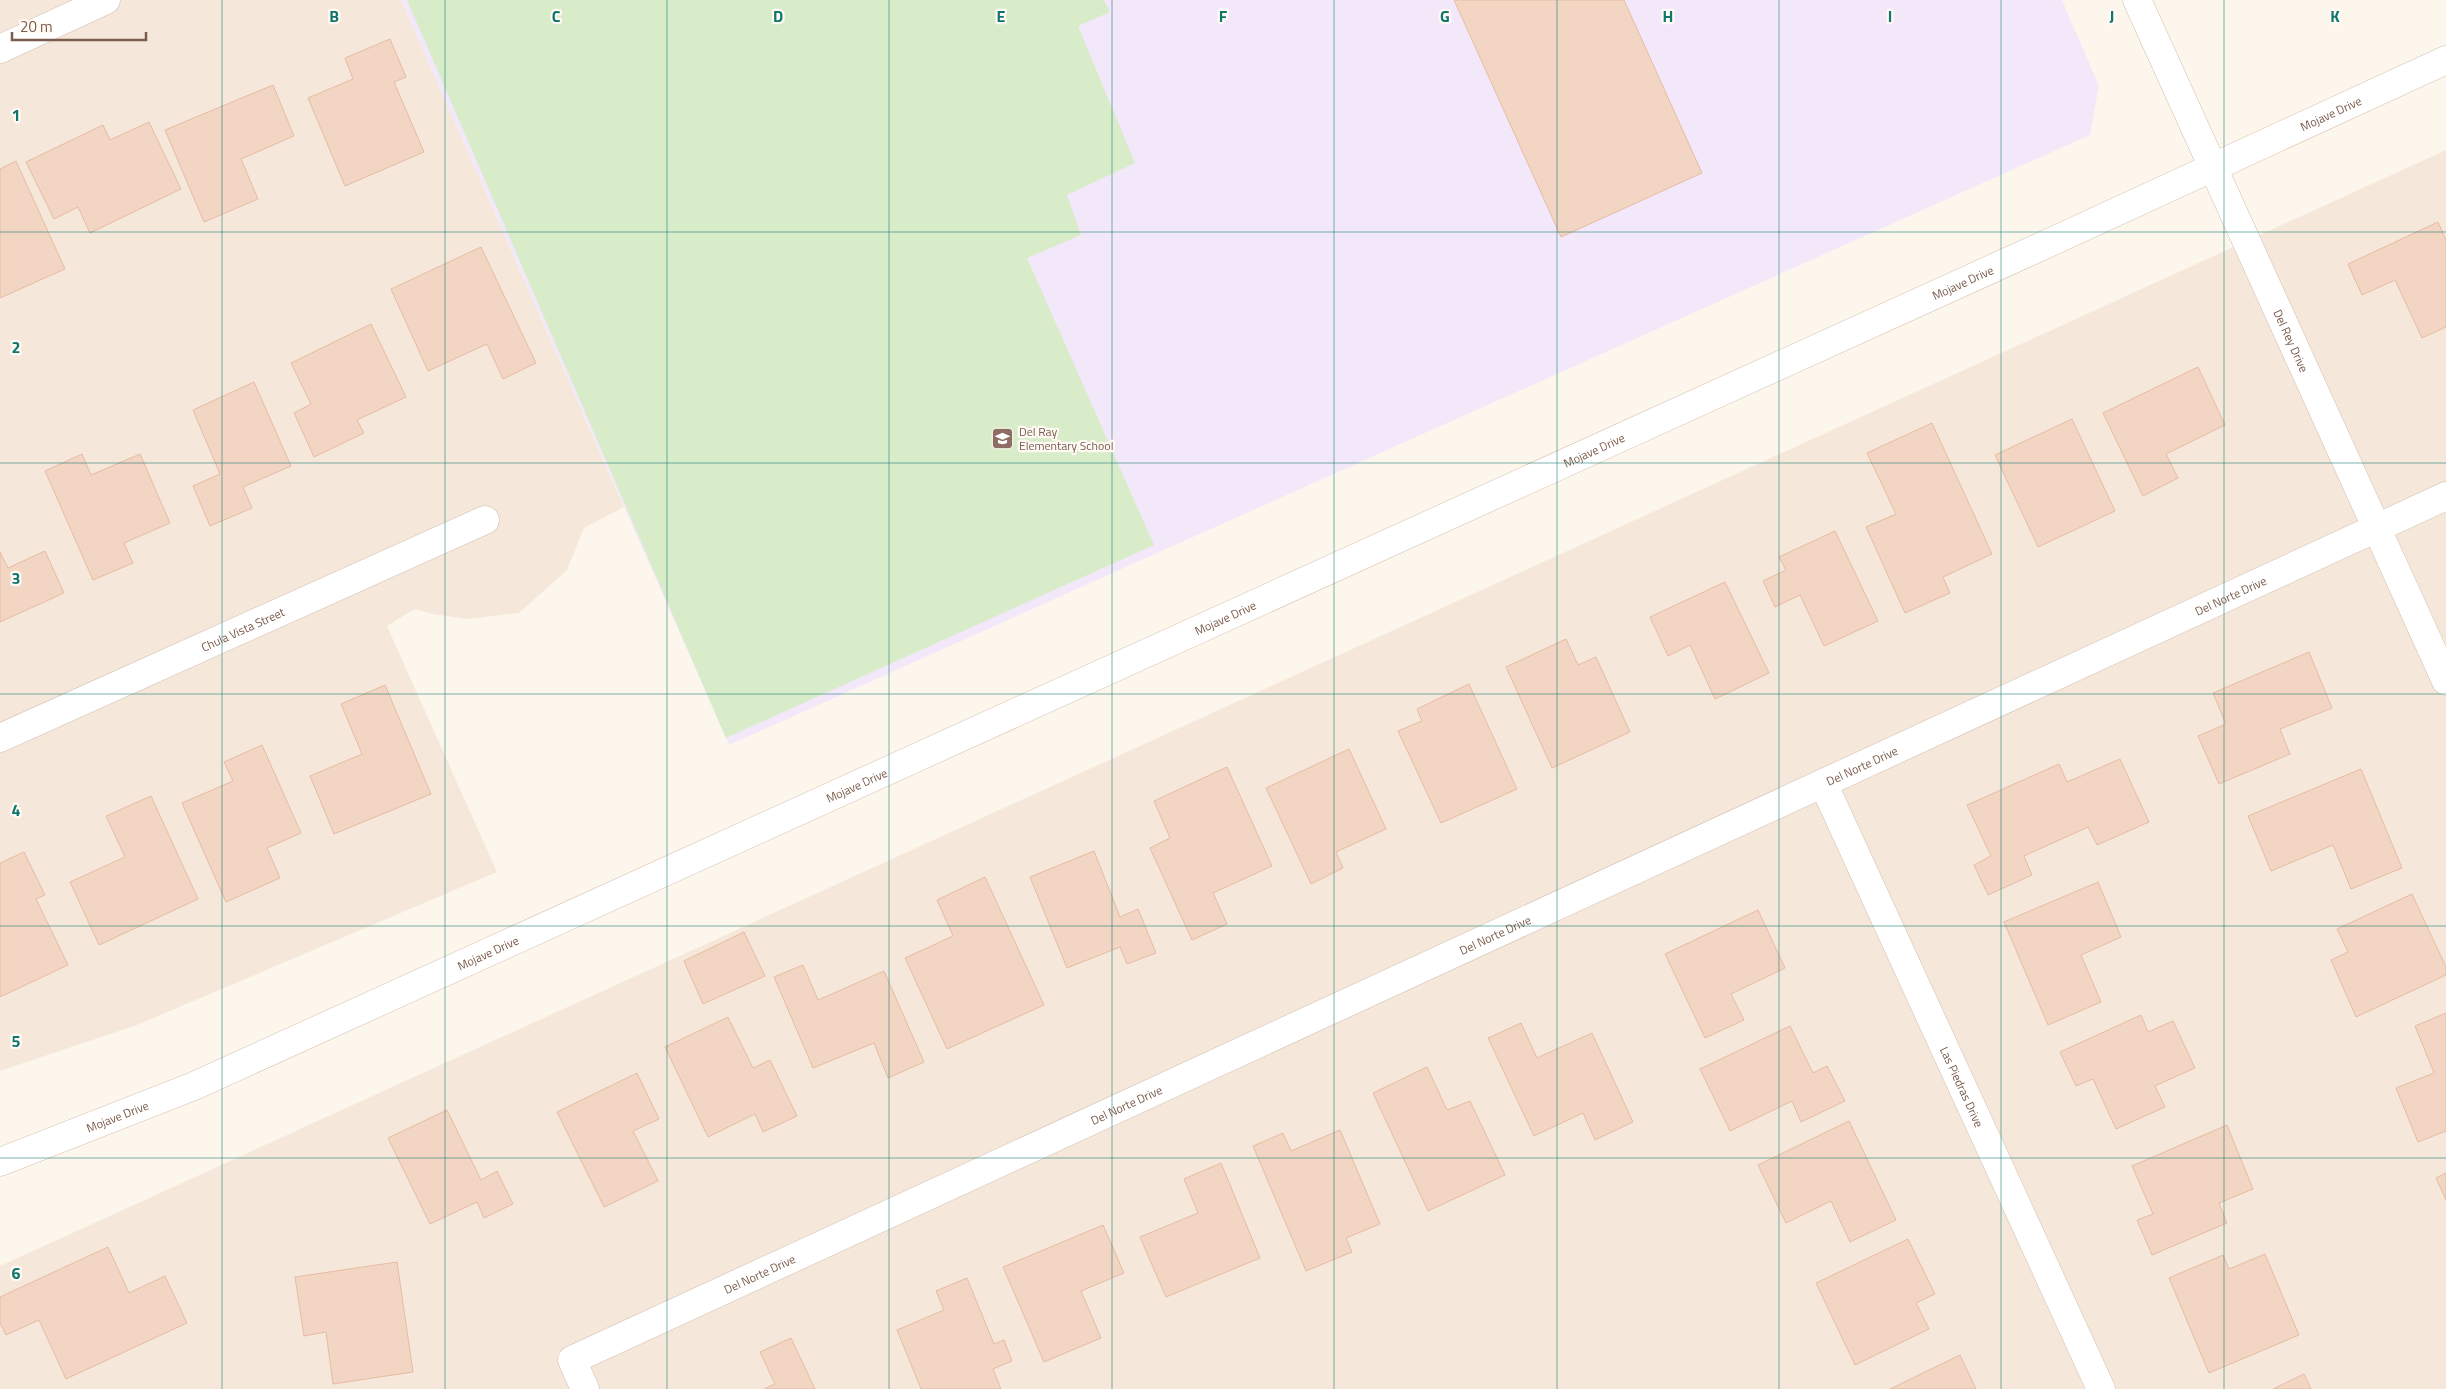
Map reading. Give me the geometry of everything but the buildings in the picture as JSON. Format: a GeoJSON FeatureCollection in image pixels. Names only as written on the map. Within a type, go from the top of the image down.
{"type":"FeatureCollection","features":[{"type":"Feature","properties":{"kind":"street"},"geometry":{"type":"LineString","coordinates":[[0,49],[106,0]]}},
{"type":"Feature","properties":{"kind":"street","name":"Del Rey Drive"},"geometry":{"type":"LineString","coordinates":[[2137,0],[2446,681]]}},
{"type":"Feature","properties":{"kind":"street","name":"Mojave Drive"},"geometry":{"type":"LineString","coordinates":[[0,1162],[194,1086],[2446,60]]}},
{"type":"Feature","properties":{"kind":"street","name":"Del Norte Drive"},"geometry":{"type":"LineString","coordinates":[[585,1389],[572,1360],[2446,496]]}},
{"type":"Feature","properties":{"kind":"street","name":"Chula Vista Street"},"geometry":{"type":"LineString","coordinates":[[0,738],[485,520]]}},
{"type":"Feature","properties":{"kind":"street","name":"Las Piedras Drive"},"geometry":{"type":"LineString","coordinates":[[1823,783],[2101,1389]]}},
{"type":"Feature","properties":{"kind":"shaded area"},"geometry":{"type":"Polygon","coordinates":[[[0,0],[401,0],[624,507],[584,528],[567,570],[519,613],[467,619],[432,614],[415,609],[387,626],[497,872],[137,1025],[0,1071],[0,0]]]}},
{"type":"Feature","properties":{"kind":"shaded area","name":"Del Ray Elementary School"},"geometry":{"type":"Polygon","coordinates":[[[401,0],[2062,0],[2099,86],[2090,135],[729,745],[401,0]]]}},
{"type":"Feature","properties":{"kind":"shaded area"},"geometry":{"type":"Polygon","coordinates":[[[2446,150],[2446,1389],[0,1389],[0,1266],[2446,150]]]}},
{"type":"Feature","properties":{"kind":"green space"},"geometry":{"type":"Polygon","coordinates":[[[407,0],[1104,0],[1110,12],[1078,26],[1135,163],[1067,195],[1081,235],[1027,258],[1154,545],[726,738],[407,0]]]}},
{"type":"Feature","properties":{"kind":"place","name":"Del Ray Elementary School"},"geometry":{"type":"Point","coordinates":[1003,438]}}]}
